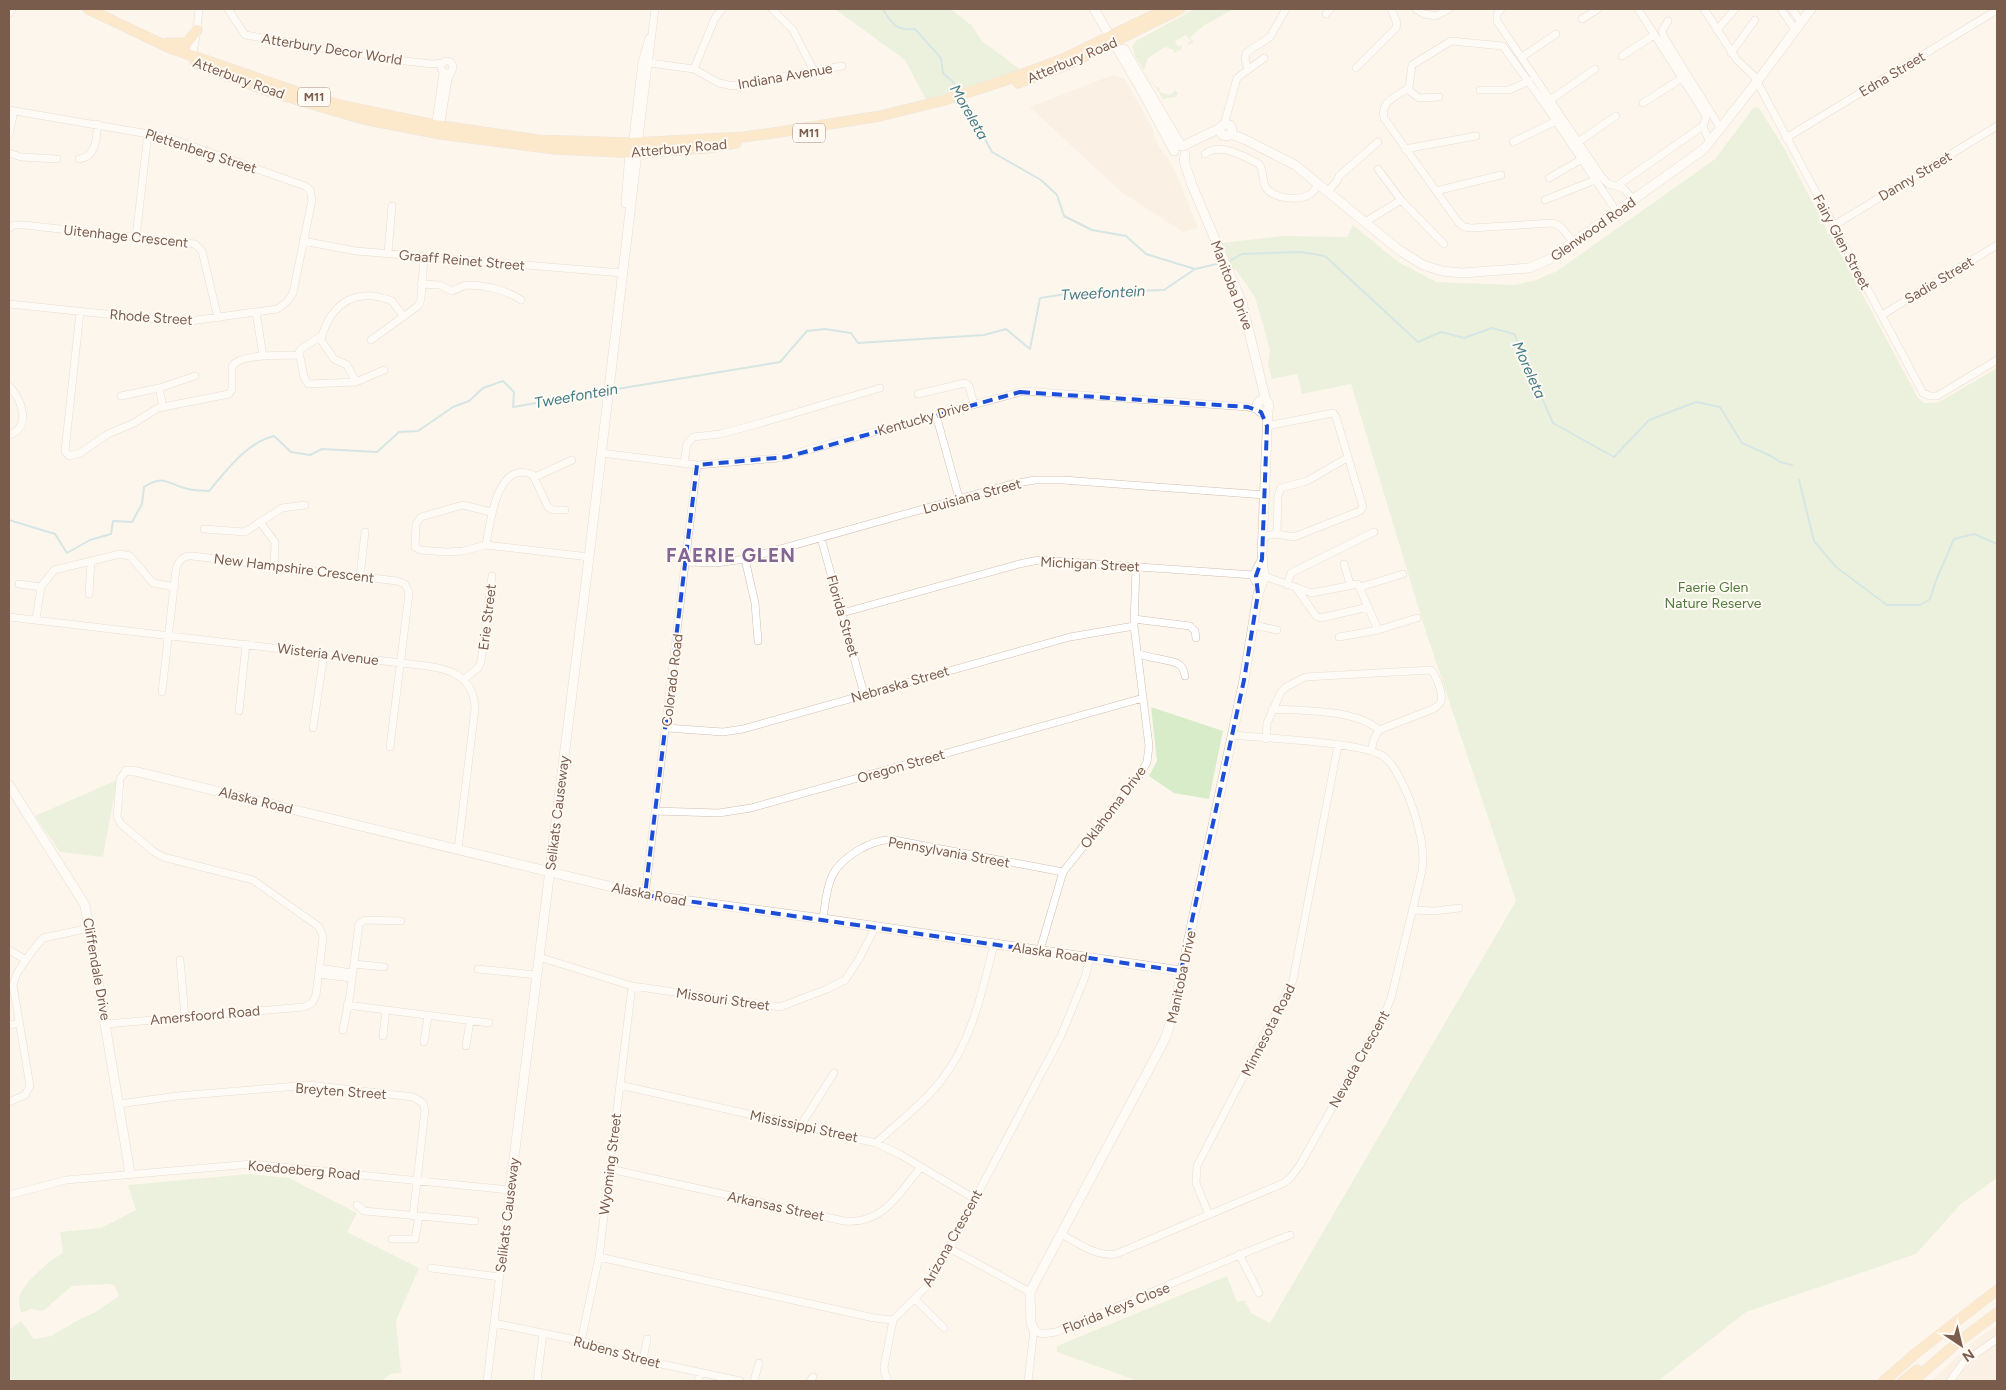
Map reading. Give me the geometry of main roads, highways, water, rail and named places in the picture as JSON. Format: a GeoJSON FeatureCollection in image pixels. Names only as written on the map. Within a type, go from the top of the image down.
{"type":"FeatureCollection","features":[{"type":"Feature","properties":{"kind":"main road","name":"Atterbury Road"},"geometry":{"type":"LineString","coordinates":[[88,9],[192,58],[344,106],[438,129],[635,148],[708,148],[875,123],[981,92],[1115,38],[1180,9]]}},
{"type":"Feature","properties":{"kind":"main road","name":"Atterbury Road"},"geometry":{"type":"LineString","coordinates":[[1115,38],[1166,9]]}},
{"type":"Feature","properties":{"kind":"main road"},"geometry":{"type":"LineString","coordinates":[[156,42],[185,44],[197,30]]}},
{"type":"Feature","properties":{"kind":"main road"},"geometry":{"type":"LineString","coordinates":[[1884,1381],[1916,1353],[1997,1290]]}},
{"type":"Feature","properties":{"kind":"main road"},"geometry":{"type":"LineString","coordinates":[[1913,1381],[1957,1343],[1994,1315]]}},
{"type":"Feature","properties":{"kind":"main road"},"geometry":{"type":"LineString","coordinates":[[1921,1381],[1959,1349],[1994,1315]]}},
{"type":"Feature","properties":{"kind":"main road"},"geometry":{"type":"LineString","coordinates":[[1903,1381],[1932,1358],[1957,1343]]}},
{"type":"Feature","properties":{"kind":"waterway","name":"Moreleta"},"geometry":{"type":"LineString","coordinates":[[883,9],[889,19],[899,28],[915,29],[941,58],[943,73],[955,84],[959,91]]}},
{"type":"Feature","properties":{"kind":"waterway","name":"Moreleta"},"geometry":{"type":"LineString","coordinates":[[962,97],[992,152],[1041,180],[1057,195],[1064,216],[1092,230],[1126,236],[1146,254],[1195,269],[1221,263]]}},
{"type":"Feature","properties":{"kind":"waterway","name":"Moreleta"},"geometry":{"type":"LineString","coordinates":[[1228,262],[1242,254],[1301,252],[1325,256],[1418,342],[1441,332],[1464,338],[1492,328],[1514,334],[1553,423],[1614,457],[1649,420],[1696,402],[1720,407],[1742,443],[1780,462],[1792,465]]}},
{"type":"Feature","properties":{"kind":"waterway","name":"Tweefontein"},"geometry":{"type":"LineString","coordinates":[[611,390],[780,362],[807,331],[825,329],[851,333],[858,343],[984,335],[1006,329],[1030,349],[1040,298],[1072,293],[1164,290],[1195,269]]}},
{"type":"Feature","properties":{"kind":"waterway","name":"Tweefontein"},"geometry":{"type":"LineString","coordinates":[[9,520],[55,534],[67,553],[90,540],[111,534],[113,521],[132,522],[142,504],[144,487],[151,483],[162,480],[191,490],[209,491],[230,466],[246,451],[274,436],[291,452],[310,455],[322,449],[377,452],[399,432],[418,431],[453,407],[469,401],[483,388],[503,381],[514,392],[513,407],[607,391]]}},
{"type":"Feature","properties":{"kind":"waterway","name":"Moreleta"},"geometry":{"type":"LineString","coordinates":[[1799,480],[1814,541],[1836,567],[1887,605],[1920,605],[1930,599],[1954,539],[1974,534],[1997,544]]}},
{"type":"Feature","properties":{"kind":"district","name":"FAERIE GLEN"},"geometry":{"type":"Point","coordinates":[731,555]}},
{"type":"Feature","properties":{"kind":"park label","name":"Faerie Glen Nature Reserve"},"geometry":{"type":"Point","coordinates":[1713,596]}}]}
